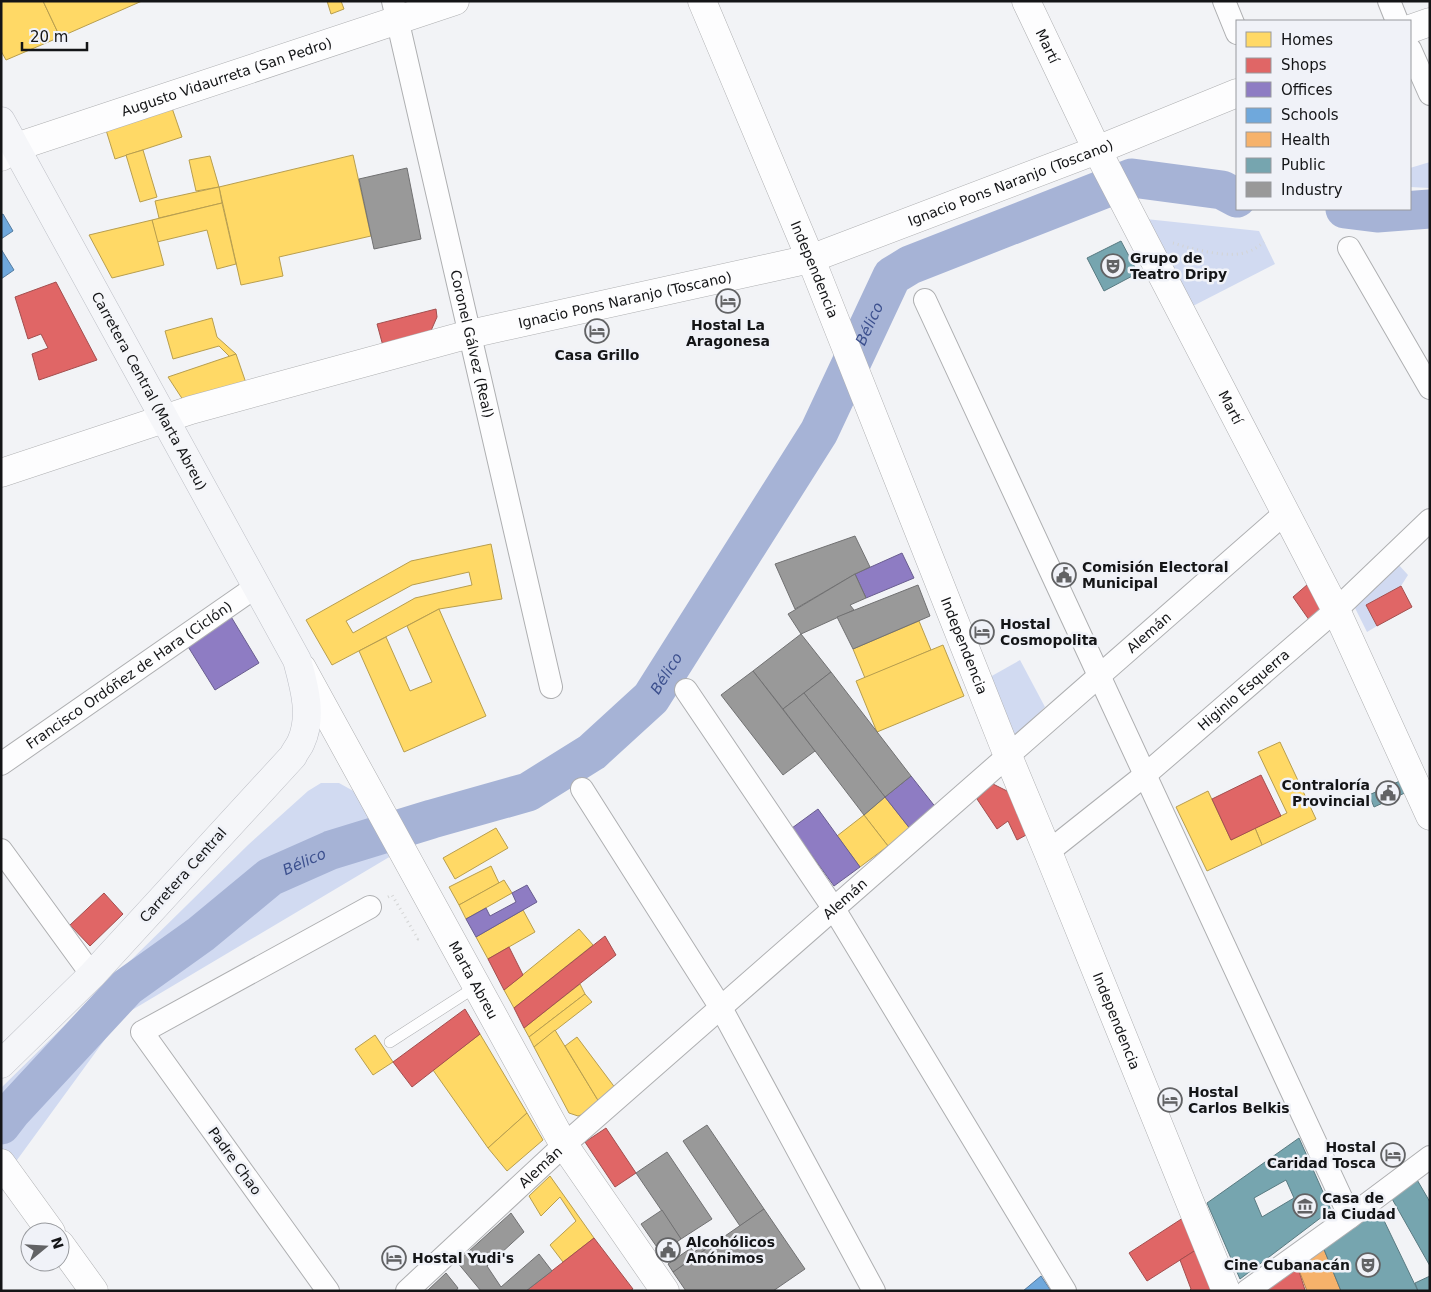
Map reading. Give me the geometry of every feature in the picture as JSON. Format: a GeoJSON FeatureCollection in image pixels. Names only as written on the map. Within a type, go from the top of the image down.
{"type":"FeatureCollection","features":[{"type":"Feature","properties":{"kind":"main road","name":"Carretera Central (Marta Abreu)"},"geometry":{"type":"LineString","coordinates":[[1,121],[9,152],[165,418],[298,660]]}},
{"type":"Feature","properties":{"kind":"main road","name":"Carretera Central"},"geometry":{"type":"LineString","coordinates":[[1,1064],[92,975],[293,756],[301,741],[306,724],[307,699],[298,660]]}},
{"type":"Feature","properties":{"kind":"street","name":"Augusto Vidaurreta (San Pedro)"},"geometry":{"type":"LineString","coordinates":[[9,152],[396,11],[455,1]]}},
{"type":"Feature","properties":{"kind":"street","name":"Independencia"},"geometry":{"type":"LineString","coordinates":[[702,1],[813,265],[1008,756],[1226,1291]]}},
{"type":"Feature","properties":{"kind":"street","name":"Martí"},"geometry":{"type":"LineString","coordinates":[[1026,1],[1100,157],[1336,610],[1430,816]]}},
{"type":"Feature","properties":{"kind":"street"},"geometry":{"type":"LineString","coordinates":[[1224,1],[1236,31]]}},
{"type":"Feature","properties":{"kind":"street"},"geometry":{"type":"LineString","coordinates":[[1389,1],[1398,20]]}},
{"type":"Feature","properties":{"kind":"street","name":"Coronel Gálvez (Real)"},"geometry":{"type":"LineString","coordinates":[[396,11],[551,687]]}},
{"type":"Feature","properties":{"kind":"street"},"geometry":{"type":"LineString","coordinates":[[1411,29],[1430,22]]}},
{"type":"Feature","properties":{"kind":"street"},"geometry":{"type":"LineString","coordinates":[[1411,51],[1430,94]]}},
{"type":"Feature","properties":{"kind":"street","name":"Ignacio Pons Naranjo (Toscano)"},"geometry":{"type":"LineString","coordinates":[[1,473],[165,418],[470,334],[813,265],[1100,157],[1236,93]]}},
{"type":"Feature","properties":{"kind":"street"},"geometry":{"type":"LineString","coordinates":[[1349,248],[1430,388]]}},
{"type":"Feature","properties":{"kind":"street"},"geometry":{"type":"LineString","coordinates":[[925,300],[1350,1217]]}},
{"type":"Feature","properties":{"kind":"street","name":"Alemán"},"geometry":{"type":"LineString","coordinates":[[407,1291],[564,1146],[1285,513]]}},
{"type":"Feature","properties":{"kind":"street","name":"Higinio Esquerra"},"geometry":{"type":"LineString","coordinates":[[1048,852],[1145,775],[1336,610],[1430,520]]}},
{"type":"Feature","properties":{"kind":"street","name":"Francisco Ordóñez de Hara (Ciclón)"},"geometry":{"type":"LineString","coordinates":[[1,764],[257,586]]}},
{"type":"Feature","properties":{"kind":"street","name":"Marta Abreu"},"geometry":{"type":"LineString","coordinates":[[298,660],[564,1146],[664,1291]]}},
{"type":"Feature","properties":{"kind":"street"},"geometry":{"type":"LineString","coordinates":[[686,690],[834,909],[1066,1291]]}},
{"type":"Feature","properties":{"kind":"street"},"geometry":{"type":"LineString","coordinates":[[582,789],[721,1008],[874,1291]]}},
{"type":"Feature","properties":{"kind":"street"},"geometry":{"type":"LineString","coordinates":[[1,850],[92,975]]}},
{"type":"Feature","properties":{"kind":"street","name":"Padre Chao"},"geometry":{"type":"LineString","coordinates":[[328,1291],[142,1032],[370,907]]}},
{"type":"Feature","properties":{"kind":"street"},"geometry":{"type":"LineString","coordinates":[[1247,1291],[1430,1157]]}},
{"type":"Feature","properties":{"kind":"street"},"geometry":{"type":"LineString","coordinates":[[7,1171],[44,1222]]}},
{"type":"Feature","properties":{"kind":"street"},"geometry":{"type":"LineString","coordinates":[[70,1258],[94,1291]]}},
{"type":"Feature","properties":{"kind":"lane"},"geometry":{"type":"LineString","coordinates":[[390,1042],[477,986]]}},
{"type":"Feature","properties":{"kind":"path"},"geometry":{"type":"LineString","coordinates":[[1172,243],[1198,250],[1238,254],[1252,250],[1264,242]]}},
{"type":"Feature","properties":{"kind":"path"},"geometry":{"type":"LineString","coordinates":[[392,895],[418,939]]}},
{"type":"Feature","properties":{"kind":"shaded area"},"geometry":{"type":"Polygon","coordinates":[[[1430,162],[1430,188],[1411,187],[1411,168],[1430,162]]]}},
{"type":"Feature","properties":{"kind":"shaded area"},"geometry":{"type":"Polygon","coordinates":[[[1146,219],[1259,231],[1275,264],[1191,307],[1146,219]]]}},
{"type":"Feature","properties":{"kind":"shaded area"},"geometry":{"type":"Polygon","coordinates":[[[1397,563],[1408,575],[1401,586],[1366,605],[1377,626],[1367,632],[1353,604],[1397,563]]]}},
{"type":"Feature","properties":{"kind":"shaded area"},"geometry":{"type":"Polygon","coordinates":[[[1020,660],[1045,707],[1014,737],[990,677],[1020,660]]]}},
{"type":"Feature","properties":{"kind":"shaded area"},"geometry":{"type":"Polygon","coordinates":[[[321,783],[339,783],[357,793],[391,856],[122,1016],[17,1160],[1,1194],[1,1088],[248,845],[308,791],[321,783]]]}},
{"type":"Feature","properties":{"kind":"building: Homes"},"geometry":{"type":"Polygon","coordinates":[[[1,1],[43,1],[60,37],[6,60],[1,51],[1,1]]]}},
{"type":"Feature","properties":{"kind":"building: Homes"},"geometry":{"type":"Polygon","coordinates":[[[43,1],[142,1],[60,37],[43,1]]]}},
{"type":"Feature","properties":{"kind":"building: Homes"},"geometry":{"type":"Polygon","coordinates":[[[327,1],[341,1],[344,9],[331,14],[327,1]]]}},
{"type":"Feature","properties":{"kind":"building: Homes"},"geometry":{"type":"Polygon","coordinates":[[[172,108],[182,137],[115,159],[106,130],[172,108]]]}},
{"type":"Feature","properties":{"kind":"building: Homes"},"geometry":{"type":"Polygon","coordinates":[[[143,150],[157,197],[140,202],[126,155],[143,150]]]}},
{"type":"Feature","properties":{"kind":"building: Homes"},"geometry":{"type":"Polygon","coordinates":[[[353,155],[371,236],[279,257],[283,276],[241,285],[219,187],[353,155]]]}},
{"type":"Feature","properties":{"kind":"building: Homes"},"geometry":{"type":"Polygon","coordinates":[[[210,156],[219,187],[196,191],[189,160],[210,156]]]}},
{"type":"Feature","properties":{"kind":"building: Homes"},"geometry":{"type":"Polygon","coordinates":[[[219,187],[222,203],[159,218],[155,201],[219,187]]]}},
{"type":"Feature","properties":{"kind":"building: Homes"},"geometry":{"type":"Polygon","coordinates":[[[222,203],[236,264],[217,269],[207,230],[157,242],[152,220],[222,203]]]}},
{"type":"Feature","properties":{"kind":"building: Homes"},"geometry":{"type":"Polygon","coordinates":[[[152,220],[164,265],[112,278],[89,235],[152,220]]]}},
{"type":"Feature","properties":{"kind":"building: Homes"},"geometry":{"type":"Polygon","coordinates":[[[212,318],[217,337],[236,354],[230,357],[219,346],[173,359],[165,331],[212,318]]]}},
{"type":"Feature","properties":{"kind":"building: Homes"},"geometry":{"type":"Polygon","coordinates":[[[236,354],[246,383],[185,403],[168,377],[236,354]]]}},
{"type":"Feature","properties":{"kind":"building: Homes"},"geometry":{"type":"Polygon","coordinates":[[[491,544],[502,599],[439,609],[332,665],[306,620],[411,561],[491,544]],[[469,572],[412,585],[346,621],[353,633],[415,598],[472,585],[469,572]]]}},
{"type":"Feature","properties":{"kind":"building: Homes"},"geometry":{"type":"Polygon","coordinates":[[[439,609],[486,716],[404,752],[359,651],[386,637],[410,691],[432,682],[407,626],[439,609]]]}},
{"type":"Feature","properties":{"kind":"building: Homes"},"geometry":{"type":"Polygon","coordinates":[[[919,621],[931,650],[865,678],[853,649],[919,621]]]}},
{"type":"Feature","properties":{"kind":"building: Homes"},"geometry":{"type":"Polygon","coordinates":[[[943,645],[964,696],[877,732],[856,681],[943,645]]]}},
{"type":"Feature","properties":{"kind":"building: Homes"},"geometry":{"type":"Polygon","coordinates":[[[1280,742],[1316,819],[1262,845],[1255,828],[1287,813],[1258,752],[1280,742]]]}},
{"type":"Feature","properties":{"kind":"building: Homes"},"geometry":{"type":"Polygon","coordinates":[[[1208,791],[1231,840],[1255,828],[1262,845],[1207,871],[1176,807],[1208,791]]]}},
{"type":"Feature","properties":{"kind":"building: Homes"},"geometry":{"type":"Polygon","coordinates":[[[885,797],[911,830],[888,846],[864,815],[885,797]]]}},
{"type":"Feature","properties":{"kind":"building: Homes"},"geometry":{"type":"Polygon","coordinates":[[[864,815],[888,846],[860,867],[837,836],[864,815]]]}},
{"type":"Feature","properties":{"kind":"building: Homes"},"geometry":{"type":"Polygon","coordinates":[[[496,828],[508,848],[455,879],[443,858],[496,828]]]}},
{"type":"Feature","properties":{"kind":"building: Homes"},"geometry":{"type":"Polygon","coordinates":[[[491,866],[499,883],[459,905],[449,887],[491,866]]]}},
{"type":"Feature","properties":{"kind":"building: Homes"},"geometry":{"type":"Polygon","coordinates":[[[504,880],[512,893],[466,919],[459,905],[504,880]]]}},
{"type":"Feature","properties":{"kind":"building: Homes"},"geometry":{"type":"Polygon","coordinates":[[[523,910],[535,932],[488,959],[476,937],[523,910]]]}},
{"type":"Feature","properties":{"kind":"building: Homes"},"geometry":{"type":"Polygon","coordinates":[[[579,929],[593,945],[514,1008],[504,990],[579,929]]]}},
{"type":"Feature","properties":{"kind":"building: Homes"},"geometry":{"type":"Polygon","coordinates":[[[580,984],[585,994],[529,1037],[524,1028],[580,984]]]}},
{"type":"Feature","properties":{"kind":"building: Homes"},"geometry":{"type":"Polygon","coordinates":[[[585,994],[592,1002],[534,1047],[529,1037],[585,994]]]}},
{"type":"Feature","properties":{"kind":"building: Homes"},"geometry":{"type":"Polygon","coordinates":[[[555,1030],[599,1102],[584,1114],[578,1116],[569,1113],[534,1047],[555,1030]]]}},
{"type":"Feature","properties":{"kind":"building: Homes"},"geometry":{"type":"Polygon","coordinates":[[[480,1034],[527,1113],[488,1148],[433,1070],[480,1034]]]}},
{"type":"Feature","properties":{"kind":"building: Homes"},"geometry":{"type":"Polygon","coordinates":[[[375,1035],[393,1062],[373,1075],[355,1049],[375,1035]]]}},
{"type":"Feature","properties":{"kind":"building: Homes"},"geometry":{"type":"Polygon","coordinates":[[[577,1037],[616,1089],[599,1102],[565,1046],[577,1037]]]}},
{"type":"Feature","properties":{"kind":"building: Homes"},"geometry":{"type":"Polygon","coordinates":[[[527,1113],[543,1140],[507,1171],[488,1148],[527,1113]]]}},
{"type":"Feature","properties":{"kind":"building: Homes"},"geometry":{"type":"Polygon","coordinates":[[[550,1176],[594,1238],[563,1262],[550,1245],[576,1221],[560,1197],[541,1216],[529,1196],[550,1176]]]}},
{"type":"Feature","properties":{"kind":"building: Shops"},"geometry":{"type":"Polygon","coordinates":[[[56,282],[97,360],[39,380],[32,354],[48,348],[41,334],[28,339],[15,297],[56,282]]]}},
{"type":"Feature","properties":{"kind":"building: Shops"},"geometry":{"type":"Polygon","coordinates":[[[436,309],[437,317],[430,333],[383,346],[377,324],[436,309]]]}},
{"type":"Feature","properties":{"kind":"building: Shops"},"geometry":{"type":"Polygon","coordinates":[[[1308,584],[1326,611],[1312,624],[1293,597],[1308,584]]]}},
{"type":"Feature","properties":{"kind":"building: Shops"},"geometry":{"type":"Polygon","coordinates":[[[1401,586],[1412,607],[1377,626],[1366,605],[1401,586]]]}},
{"type":"Feature","properties":{"kind":"building: Shops"},"geometry":{"type":"Polygon","coordinates":[[[1261,775],[1281,816],[1231,840],[1212,799],[1261,775]]]}},
{"type":"Feature","properties":{"kind":"building: Shops"},"geometry":{"type":"Polygon","coordinates":[[[993,784],[1011,793],[1028,834],[1017,840],[1008,821],[997,829],[977,799],[993,784]]]}},
{"type":"Feature","properties":{"kind":"building: Shops"},"geometry":{"type":"Polygon","coordinates":[[[104,893],[123,914],[90,946],[70,925],[104,893]]]}},
{"type":"Feature","properties":{"kind":"building: Shops"},"geometry":{"type":"Polygon","coordinates":[[[605,936],[616,955],[524,1028],[514,1008],[605,936]]]}},
{"type":"Feature","properties":{"kind":"building: Shops"},"geometry":{"type":"Polygon","coordinates":[[[509,947],[523,975],[504,990],[488,959],[509,947]]]}},
{"type":"Feature","properties":{"kind":"building: Shops"},"geometry":{"type":"Polygon","coordinates":[[[465,1009],[480,1034],[412,1087],[393,1062],[465,1009]]]}},
{"type":"Feature","properties":{"kind":"building: Shops"},"geometry":{"type":"Polygon","coordinates":[[[606,1128],[636,1173],[615,1187],[585,1142],[606,1128]]]}},
{"type":"Feature","properties":{"kind":"building: Shops"},"geometry":{"type":"Polygon","coordinates":[[[1186,1216],[1199,1248],[1147,1281],[1129,1253],[1186,1216]]]}},
{"type":"Feature","properties":{"kind":"building: Shops"},"geometry":{"type":"Polygon","coordinates":[[[594,1238],[633,1289],[630,1291],[526,1291],[594,1238]]]}},
{"type":"Feature","properties":{"kind":"building: Shops"},"geometry":{"type":"Polygon","coordinates":[[[1199,1248],[1216,1291],[1189,1291],[1191,1289],[1180,1260],[1199,1248]]]}},
{"type":"Feature","properties":{"kind":"building: Shops"},"geometry":{"type":"Polygon","coordinates":[[[1297,1265],[1305,1290],[1262,1291],[1297,1265]]]}},
{"type":"Feature","properties":{"kind":"building: Offices"},"geometry":{"type":"Polygon","coordinates":[[[902,553],[914,578],[866,598],[855,574],[902,553]]]}},
{"type":"Feature","properties":{"kind":"building: Offices"},"geometry":{"type":"Polygon","coordinates":[[[230,615],[259,663],[215,690],[187,645],[230,615]]]}},
{"type":"Feature","properties":{"kind":"building: Offices"},"geometry":{"type":"Polygon","coordinates":[[[911,776],[937,809],[911,830],[885,797],[911,776]]]}},
{"type":"Feature","properties":{"kind":"building: Offices"},"geometry":{"type":"Polygon","coordinates":[[[818,809],[860,867],[834,886],[792,828],[818,809]]]}},
{"type":"Feature","properties":{"kind":"building: Offices"},"geometry":{"type":"Polygon","coordinates":[[[527,885],[537,902],[476,937],[466,919],[486,908],[490,916],[516,902],[512,893],[527,885]]]}},
{"type":"Feature","properties":{"kind":"building: Schools"},"geometry":{"type":"Polygon","coordinates":[[[3,214],[13,231],[1,239],[1,215],[3,214]]]}},
{"type":"Feature","properties":{"kind":"building: Schools"},"geometry":{"type":"Polygon","coordinates":[[[1,249],[14,270],[1,279],[1,249]]]}},
{"type":"Feature","properties":{"kind":"building: Schools"},"geometry":{"type":"Polygon","coordinates":[[[1041,1276],[1051,1291],[1023,1291],[1041,1276]]]}},
{"type":"Feature","properties":{"kind":"building: Health"},"geometry":{"type":"Polygon","coordinates":[[[1323,1247],[1341,1291],[1307,1291],[1297,1265],[1323,1247]]]}},
{"type":"Feature","properties":{"kind":"building: Public","name":"Grupo de Teatro Dripy"},"geometry":{"type":"Polygon","coordinates":[[[1121,241],[1138,273],[1104,291],[1087,258],[1121,241]]]}},
{"type":"Feature","properties":{"kind":"building: Public","name":"Contraloría Provincial"},"geometry":{"type":"Polygon","coordinates":[[[1402,780],[1407,792],[1374,807],[1369,795],[1402,780]]]}},
{"type":"Feature","properties":{"kind":"building: Public","name":"Casa de la Ciudad"},"geometry":{"type":"Polygon","coordinates":[[[1299,1138],[1331,1210],[1240,1279],[1207,1203],[1299,1138]],[[1286,1180],[1254,1198],[1262,1217],[1294,1198],[1286,1180]]]}},
{"type":"Feature","properties":{"kind":"building: Public"},"geometry":{"type":"Polygon","coordinates":[[[1416,1178],[1430,1202],[1430,1266],[1391,1197],[1416,1178]]]}},
{"type":"Feature","properties":{"kind":"building: Public","name":"Cine Cubanacán"},"geometry":{"type":"Polygon","coordinates":[[[1377,1206],[1418,1291],[1341,1291],[1323,1247],[1377,1206]]]}},
{"type":"Feature","properties":{"kind":"building: Public"},"geometry":{"type":"Polygon","coordinates":[[[1430,1276],[1430,1291],[1418,1291],[1415,1283],[1430,1276]]]}},
{"type":"Feature","properties":{"kind":"building: Industry"},"geometry":{"type":"Polygon","coordinates":[[[407,168],[421,239],[374,249],[359,179],[407,168]]]}},
{"type":"Feature","properties":{"kind":"building: Industry"},"geometry":{"type":"Polygon","coordinates":[[[855,536],[870,567],[795,609],[775,564],[855,536]]]}},
{"type":"Feature","properties":{"kind":"building: Industry"},"geometry":{"type":"Polygon","coordinates":[[[855,574],[866,598],[850,605],[854,610],[801,634],[788,614],[855,574]]]}},
{"type":"Feature","properties":{"kind":"building: Industry"},"geometry":{"type":"Polygon","coordinates":[[[918,585],[930,616],[853,649],[837,617],[918,585]]]}},
{"type":"Feature","properties":{"kind":"building: Industry"},"geometry":{"type":"Polygon","coordinates":[[[801,634],[831,672],[783,709],[753,671],[801,634]]]}},
{"type":"Feature","properties":{"kind":"building: Industry"},"geometry":{"type":"Polygon","coordinates":[[[753,671],[815,751],[783,775],[721,695],[753,671]]]}},
{"type":"Feature","properties":{"kind":"building: Industry"},"geometry":{"type":"Polygon","coordinates":[[[831,672],[911,776],[885,797],[804,693],[831,672]]]}},
{"type":"Feature","properties":{"kind":"building: Industry"},"geometry":{"type":"Polygon","coordinates":[[[804,693],[885,797],[864,815],[783,709],[804,693]]]}},
{"type":"Feature","properties":{"kind":"building: Industry"},"geometry":{"type":"Polygon","coordinates":[[[707,1125],[764,1209],[740,1226],[683,1141],[707,1125]]]}},
{"type":"Feature","properties":{"kind":"building: Industry"},"geometry":{"type":"Polygon","coordinates":[[[667,1152],[712,1219],[681,1239],[636,1173],[667,1152]]]}},
{"type":"Feature","properties":{"kind":"building: Industry"},"geometry":{"type":"Polygon","coordinates":[[[764,1209],[805,1269],[773,1291],[686,1291],[673,1272],[764,1209]]]}},
{"type":"Feature","properties":{"kind":"building: Industry"},"geometry":{"type":"Polygon","coordinates":[[[662,1210],[681,1239],[661,1253],[641,1224],[662,1210]]]}},
{"type":"Feature","properties":{"kind":"building: Industry"},"geometry":{"type":"Polygon","coordinates":[[[511,1213],[524,1232],[487,1266],[501,1287],[539,1254],[552,1271],[526,1291],[481,1291],[457,1262],[511,1213]]]}},
{"type":"Feature","properties":{"kind":"building: Industry"},"geometry":{"type":"Polygon","coordinates":[[[708,1243],[710,1246],[673,1272],[668,1264],[691,1248],[694,1252],[708,1243]]]}},
{"type":"Feature","properties":{"kind":"building: Industry"},"geometry":{"type":"Polygon","coordinates":[[[446,1273],[458,1288],[456,1291],[427,1291],[446,1273]]]}},
{"type":"Feature","properties":{"kind":"waterway","name":"Bélico"},"geometry":{"type":"LineString","coordinates":[[1,1125],[127,987],[201,934],[270,877],[331,850],[528,792],[592,752],[651,698],[819,432],[892,276],[910,265],[1132,178],[1222,190],[1236,197]]}},
{"type":"Feature","properties":{"kind":"waterway","name":"Bélico"},"geometry":{"type":"LineString","coordinates":[[1353,210],[1377,213],[1430,209]]}},
{"type":"Feature","properties":{"kind":"place","name":"Grupo de Teatro Dripy"},"geometry":{"type":"Point","coordinates":[1113,266]}},
{"type":"Feature","properties":{"kind":"place","name":"Hostal La Aragonesa"},"geometry":{"type":"Point","coordinates":[728,301]}},
{"type":"Feature","properties":{"kind":"place","name":"Casa Grillo"},"geometry":{"type":"Point","coordinates":[597,331]}},
{"type":"Feature","properties":{"kind":"place","name":"Comisión Electoral Municipal"},"geometry":{"type":"Point","coordinates":[1064,575]}},
{"type":"Feature","properties":{"kind":"place","name":"Hostal Cosmopolita"},"geometry":{"type":"Point","coordinates":[982,632]}},
{"type":"Feature","properties":{"kind":"place","name":"Contraloría Provincial"},"geometry":{"type":"Point","coordinates":[1388,793]}},
{"type":"Feature","properties":{"kind":"place","name":"Hostal Carlos Belkis"},"geometry":{"type":"Point","coordinates":[1170,1100]}},
{"type":"Feature","properties":{"kind":"place","name":"Hostal Caridad Tosca"},"geometry":{"type":"Point","coordinates":[1393,1155]}},
{"type":"Feature","properties":{"kind":"place","name":"Casa de la Ciudad"},"geometry":{"type":"Point","coordinates":[1305,1206]}},
{"type":"Feature","properties":{"kind":"place","name":"Alcohólicos Anónimos"},"geometry":{"type":"Point","coordinates":[668,1250]}},
{"type":"Feature","properties":{"kind":"place","name":"Hostal Yudi's"},"geometry":{"type":"Point","coordinates":[394,1258]}},
{"type":"Feature","properties":{"kind":"place","name":"Cine Cubanacán"},"geometry":{"type":"Point","coordinates":[1368,1265]}}]}
